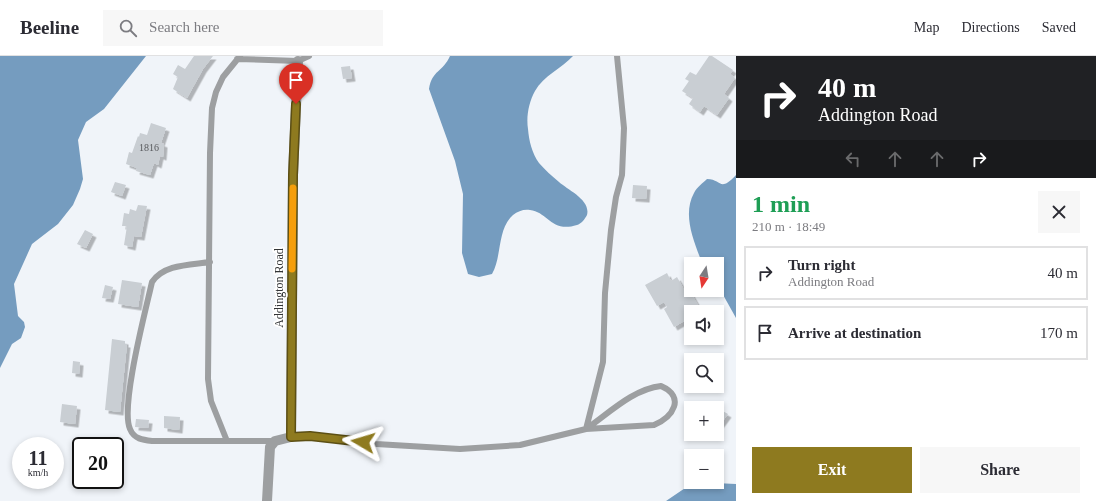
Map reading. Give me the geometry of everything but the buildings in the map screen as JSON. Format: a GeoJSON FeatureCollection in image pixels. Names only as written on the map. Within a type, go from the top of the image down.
{"type":"FeatureCollection","features":[{"type":"Feature","properties":{"kind":"street","name":"Addington Road"},"geometry":{"type":"LineString","coordinates":[[291,437],[293,175],[298,61]]}},
{"type":"Feature","properties":{"kind":"street"},"geometry":{"type":"LineString","coordinates":[[267,501],[270,447],[275,441],[291,437]]}},
{"type":"Feature","properties":{"kind":"lane"},"geometry":{"type":"LineString","coordinates":[[227,440],[211,401],[208,379],[210,153],[212,108],[223,77],[239,58],[298,61],[309,56]]}},
{"type":"Feature","properties":{"kind":"lane"},"geometry":{"type":"LineString","coordinates":[[586,429],[603,362],[605,293],[611,230],[616,196],[622,175],[624,128],[617,56]]}},
{"type":"Feature","properties":{"kind":"lane"},"geometry":{"type":"LineString","coordinates":[[210,262],[164,270],[157,275],[152,282],[128,398],[128,421],[130,429],[134,436],[142,440],[275,441]]}},
{"type":"Feature","properties":{"kind":"lane"},"geometry":{"type":"LineString","coordinates":[[291,437],[310,436],[376,444],[460,449],[520,445],[586,429],[654,425],[663,421],[670,415],[674,407],[675,400],[668,389],[661,386],[652,387],[632,397],[586,429]]}},
{"type":"Feature","properties":{"kind":"water"},"geometry":{"type":"Polygon","coordinates":[[[0,56],[146,56],[104,109],[86,122],[78,140],[83,179],[80,189],[73,205],[58,224],[32,244],[14,284],[18,316],[24,322],[25,327],[21,338],[12,344],[0,368],[0,56]]]}},
{"type":"Feature","properties":{"kind":"water"},"geometry":{"type":"Polygon","coordinates":[[[450,56],[573,56],[538,86],[530,104],[527,124],[531,147],[539,163],[546,171],[582,200],[586,205],[587,215],[580,224],[568,227],[555,224],[541,214],[530,210],[517,212],[508,221],[504,228],[497,260],[492,274],[479,277],[468,274],[462,253],[463,194],[455,161],[429,89],[430,83],[435,74],[450,56]]]}},
{"type":"Feature","properties":{"kind":"water"},"geometry":{"type":"Polygon","coordinates":[[[736,175],[736,318],[724,297],[724,257],[700,257],[690,228],[689,219],[691,201],[698,187],[707,179],[721,184],[730,180],[736,175]]]}},
{"type":"Feature","properties":{"kind":"water"},"geometry":{"type":"Polygon","coordinates":[[[724,483],[736,484],[736,501],[666,501],[684,489],[724,489],[724,483]]]}},
{"type":"Feature","properties":{"kind":"slow traffic"},"geometry":{"type":"LineString","coordinates":[[292,269],[293,188]]}},
{"type":"Feature","properties":{"kind":"route"},"geometry":{"type":"LineString","coordinates":[[296,104],[293,175],[291,437],[310,436],[363,442]]}}]}
